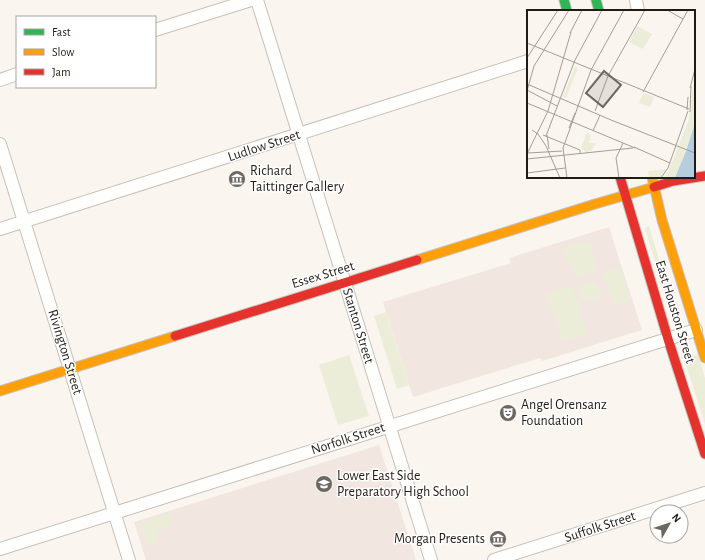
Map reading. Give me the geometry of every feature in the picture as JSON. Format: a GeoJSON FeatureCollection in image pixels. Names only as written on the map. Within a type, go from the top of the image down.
{"type":"FeatureCollection","features":[{"type":"Feature","properties":{"kind":"main road"},"geometry":{"type":"LineString","coordinates":[[564,0],[567,10]]}},
{"type":"Feature","properties":{"kind":"main road"},"geometry":{"type":"LineString","coordinates":[[596,0],[599,10]]}},
{"type":"Feature","properties":{"kind":"main road","name":"Essex Street"},"geometry":{"type":"LineString","coordinates":[[695,178],[705,176]]}},
{"type":"Feature","properties":{"kind":"main road","name":"East Houston Street"},"geometry":{"type":"LineString","coordinates":[[620,178],[668,339],[705,454]]}},
{"type":"Feature","properties":{"kind":"main road","name":"East Houston Street"},"geometry":{"type":"LineString","coordinates":[[652,178],[662,220],[705,358]]}},
{"type":"Feature","properties":{"kind":"main road","name":"Essex Street"},"geometry":{"type":"LineString","coordinates":[[0,391],[625,195],[673,181],[692,178]]}},
{"type":"Feature","properties":{"kind":"street"},"geometry":{"type":"LineString","coordinates":[[156,30],[251,0]]}},
{"type":"Feature","properties":{"kind":"street","name":"Stanton Street"},"geometry":{"type":"LineString","coordinates":[[257,0],[431,560]]}},
{"type":"Feature","properties":{"kind":"street"},"geometry":{"type":"LineString","coordinates":[[636,0],[638,10]]}},
{"type":"Feature","properties":{"kind":"street","name":"Ludlow Street"},"geometry":{"type":"LineString","coordinates":[[0,229],[527,61]]}},
{"type":"Feature","properties":{"kind":"street"},"geometry":{"type":"LineString","coordinates":[[0,80],[16,74]]}},
{"type":"Feature","properties":{"kind":"street","name":"Rivington Street"},"geometry":{"type":"LineString","coordinates":[[0,144],[129,560]]}},
{"type":"Feature","properties":{"kind":"street","name":"Norfolk Street"},"geometry":{"type":"LineString","coordinates":[[0,549],[696,330]]}},
{"type":"Feature","properties":{"kind":"street","name":"Suffolk Street"},"geometry":{"type":"LineString","coordinates":[[494,560],[705,493]]}},
{"type":"Feature","properties":{"kind":"shaded area"},"geometry":{"type":"Polygon","coordinates":[[[609,227],[642,330],[542,361],[540,358],[413,397],[383,302],[511,263],[509,258],[609,227]]]}},
{"type":"Feature","properties":{"kind":"shaded area","name":"Lower East Side Preparatory High School"},"geometry":{"type":"Polygon","coordinates":[[[379,445],[416,560],[146,560],[134,522],[379,445]]]}},
{"type":"Feature","properties":{"kind":"green space"},"geometry":{"type":"Polygon","coordinates":[[[649,226],[669,293],[679,306],[669,309],[645,228],[649,226]]]}},
{"type":"Feature","properties":{"kind":"green space"},"geometry":{"type":"Polygon","coordinates":[[[590,241],[595,257],[593,258],[596,270],[588,272],[586,276],[576,279],[572,265],[567,262],[562,250],[564,247],[580,242],[590,241]]]}},
{"type":"Feature","properties":{"kind":"green space"},"geometry":{"type":"Polygon","coordinates":[[[620,267],[631,301],[614,306],[603,273],[620,267]]]}},
{"type":"Feature","properties":{"kind":"green space"},"geometry":{"type":"Polygon","coordinates":[[[590,282],[597,285],[600,292],[597,299],[590,302],[583,299],[580,292],[583,285],[590,282]]]}},
{"type":"Feature","properties":{"kind":"green space"},"geometry":{"type":"Polygon","coordinates":[[[572,285],[588,333],[563,341],[547,293],[572,285]]]}},
{"type":"Feature","properties":{"kind":"green space"},"geometry":{"type":"Polygon","coordinates":[[[386,312],[409,385],[397,389],[374,316],[386,312]]]}},
{"type":"Feature","properties":{"kind":"green space"},"geometry":{"type":"Polygon","coordinates":[[[698,354],[705,378],[705,424],[684,359],[698,354]]]}},
{"type":"Feature","properties":{"kind":"green space"},"geometry":{"type":"Polygon","coordinates":[[[349,355],[369,416],[338,425],[319,365],[349,355]]]}},
{"type":"Feature","properties":{"kind":"green space"},"geometry":{"type":"Polygon","coordinates":[[[170,513],[170,523],[164,529],[157,530],[155,541],[147,547],[139,523],[170,513]]]}},
{"type":"Feature","properties":{"kind":"traffic: fast"},"geometry":{"type":"LineString","coordinates":[[564,0],[567,10]]}},
{"type":"Feature","properties":{"kind":"traffic: fast"},"geometry":{"type":"LineString","coordinates":[[596,0],[599,10]]}},
{"type":"Feature","properties":{"kind":"traffic: slow"},"geometry":{"type":"LineString","coordinates":[[652,178],[662,220],[705,358]]}},
{"type":"Feature","properties":{"kind":"traffic: slow"},"geometry":{"type":"LineString","coordinates":[[417,260],[654,187]]}},
{"type":"Feature","properties":{"kind":"traffic: slow"},"geometry":{"type":"LineString","coordinates":[[0,391],[175,336]]}},
{"type":"Feature","properties":{"kind":"traffic: jam"},"geometry":{"type":"LineString","coordinates":[[695,178],[705,176]]}},
{"type":"Feature","properties":{"kind":"traffic: jam"},"geometry":{"type":"LineString","coordinates":[[620,178],[668,339],[705,454]]}},
{"type":"Feature","properties":{"kind":"traffic: jam"},"geometry":{"type":"LineString","coordinates":[[654,187],[673,181],[692,178]]}},
{"type":"Feature","properties":{"kind":"traffic: jam"},"geometry":{"type":"LineString","coordinates":[[175,336],[417,260]]}},
{"type":"Feature","properties":{"kind":"place","name":"Richard Taittinger Gallery"},"geometry":{"type":"Point","coordinates":[237,179]}},
{"type":"Feature","properties":{"kind":"place","name":"Angel Orensanz Foundation"},"geometry":{"type":"Point","coordinates":[508,413]}},
{"type":"Feature","properties":{"kind":"place","name":"Lower East Side Preparatory High School"},"geometry":{"type":"Point","coordinates":[324,484]}},
{"type":"Feature","properties":{"kind":"place","name":"Morgan Presents"},"geometry":{"type":"Point","coordinates":[498,539]}}]}
